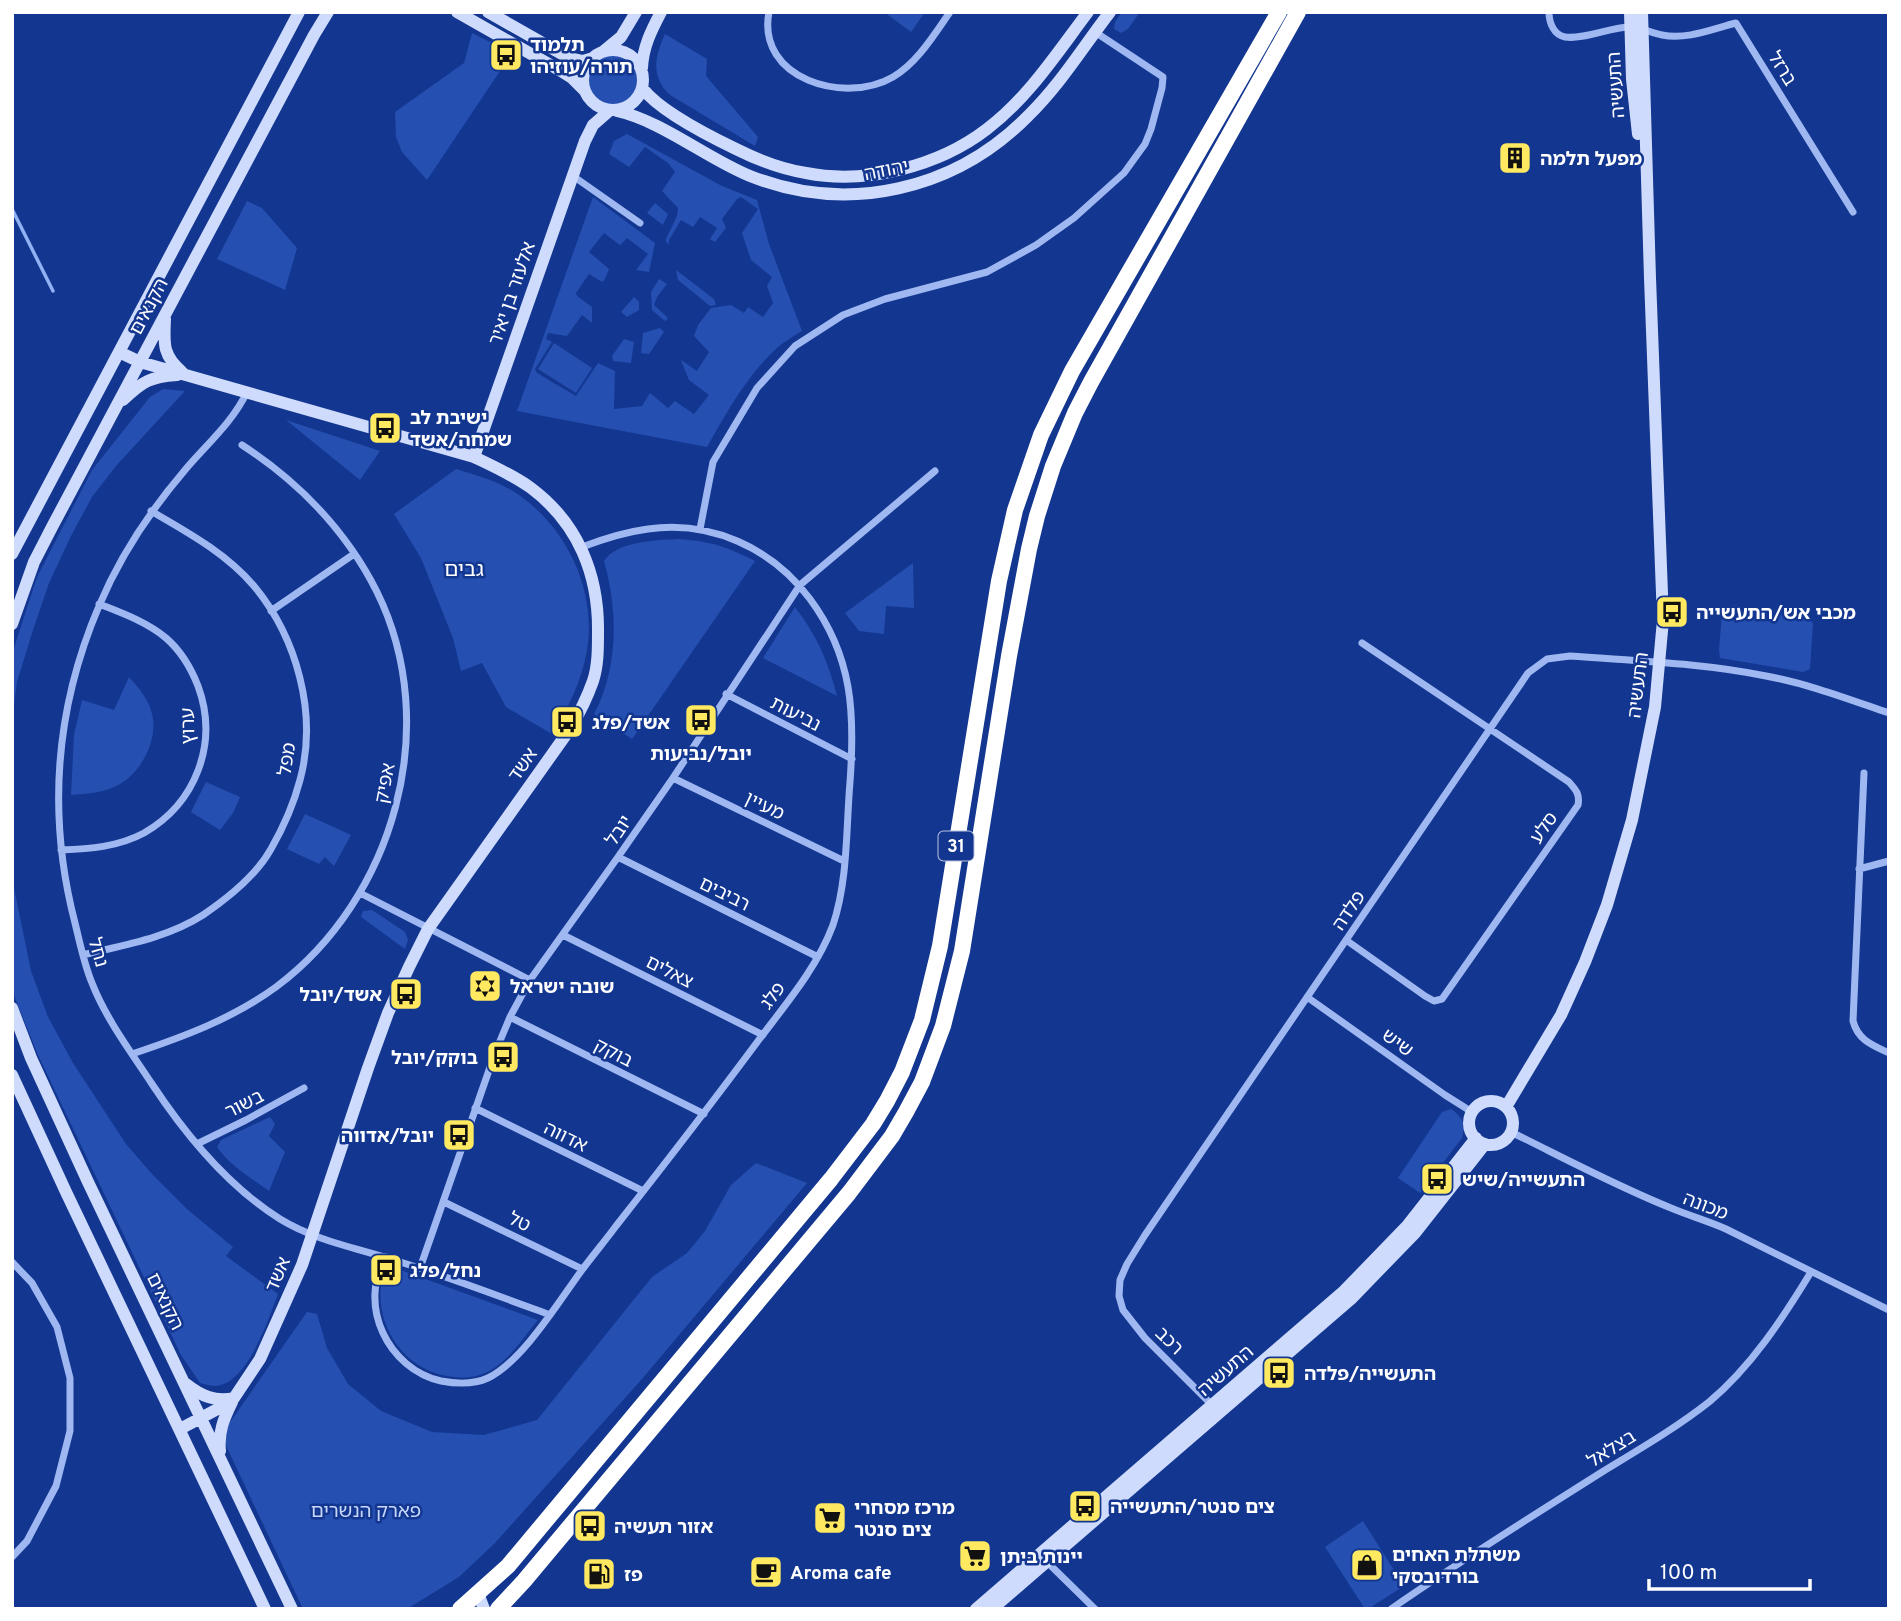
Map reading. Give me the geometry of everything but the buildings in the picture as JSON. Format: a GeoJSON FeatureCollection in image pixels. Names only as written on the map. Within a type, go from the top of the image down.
{"type":"FeatureCollection","features":[{"type":"Feature","properties":{"kind":"highway","name":"31"},"geometry":{"type":"LineString","coordinates":[[460,1609],[508,1566],[831,1180],[873,1124],[902,1072],[922,1020],[940,946],[999,581],[1015,510],[1032,458],[1072,371],[1279,12]]}},
{"type":"Feature","properties":{"kind":"highway","name":"31"},"geometry":{"type":"LineString","coordinates":[[498,1609],[533,1571],[849,1193],[892,1136],[922,1082],[943,1026],[962,951],[1021,585],[1044,491],[1062,443],[1091,382],[1298,12]]}},
{"type":"Feature","properties":{"kind":"highway"},"geometry":{"type":"LineString","coordinates":[[517,1609],[518,1591],[533,1571]]}},
{"type":"Feature","properties":{"kind":"street","name":"הקנאים"},"geometry":{"type":"LineString","coordinates":[[12,554],[299,12]]}},
{"type":"Feature","properties":{"kind":"street","name":"הקנאים"},"geometry":{"type":"LineString","coordinates":[[12,624],[34,562],[328,12]]}},
{"type":"Feature","properties":{"kind":"street"},"geometry":{"type":"LineString","coordinates":[[457,12],[572,78],[596,105],[613,111],[626,108],[639,97],[643,89],[642,69],[638,62],[626,53],[619,50],[583,61],[569,58],[488,12]]}},
{"type":"Feature","properties":{"kind":"street"},"geometry":{"type":"LineString","coordinates":[[587,96],[583,82],[587,65],[621,37],[636,12]]}},
{"type":"Feature","properties":{"kind":"street"},"geometry":{"type":"LineString","coordinates":[[642,69],[645,46],[661,12]]}},
{"type":"Feature","properties":{"kind":"street"},"geometry":{"type":"LineString","coordinates":[[769,12],[767,21],[773,49],[788,69],[815,83],[853,88],[876,84],[893,77],[906,67],[924,48],[950,12]]}},
{"type":"Feature","properties":{"kind":"street","name":"יהודה"},"geometry":{"type":"LineString","coordinates":[[643,89],[661,107],[728,145],[776,166],[825,176],[878,173],[940,156],[987,129],[1027,90],[1088,12]]}},
{"type":"Feature","properties":{"kind":"street","name":"יהודה"},"geometry":{"type":"LineString","coordinates":[[613,111],[637,116],[719,162],[770,183],[824,194],[880,191],[918,183],[947,173],[999,144],[1058,82],[1110,12]]}},
{"type":"Feature","properties":{"kind":"street"},"geometry":{"type":"LineString","coordinates":[[1549,12],[1554,31],[1563,37],[1636,28]]}},
{"type":"Feature","properties":{"kind":"street","name":"התעשיה"},"geometry":{"type":"LineString","coordinates":[[1506,1107],[1561,1015],[1585,962],[1606,905],[1632,820],[1655,707],[1660,663],[1663,620],[1648,238],[1636,28],[1630,12]]}},
{"type":"Feature","properties":{"kind":"street","name":"התעשיה"},"geometry":{"type":"LineString","coordinates":[[1636,28],[1642,12]]}},
{"type":"Feature","properties":{"kind":"street","name":"ברזל"},"geometry":{"type":"LineString","coordinates":[[1636,28],[1663,36],[1683,37],[1736,23],[1853,212]]}},
{"type":"Feature","properties":{"kind":"street"},"geometry":{"type":"LineString","coordinates":[[700,528],[713,461],[757,388],[795,346],[843,315],[885,299],[987,272],[1074,218],[1124,173],[1145,144],[1163,77],[1095,32]]}},
{"type":"Feature","properties":{"kind":"street","name":"אלעזר בן יאיר"},"geometry":{"type":"LineString","coordinates":[[474,457],[585,141],[590,121],[587,96]]}},
{"type":"Feature","properties":{"kind":"street","name":"אלעזר בן יאיר"},"geometry":{"type":"LineString","coordinates":[[585,141],[593,125],[613,111]]}},
{"type":"Feature","properties":{"kind":"street"},"geometry":{"type":"LineString","coordinates":[[573,176],[640,223]]}},
{"type":"Feature","properties":{"kind":"street"},"geometry":{"type":"LineString","coordinates":[[165,315],[166,351],[176,367],[185,374]]}},
{"type":"Feature","properties":{"kind":"street","name":"אשד"},"geometry":{"type":"LineString","coordinates":[[119,352],[140,362],[474,457],[506,472],[547,501],[572,531],[582,547],[592,573],[599,611],[598,655],[594,679],[583,706],[570,729],[428,929],[388,1013],[313,1236],[260,1359],[234,1398],[180,1429]]}},
{"type":"Feature","properties":{"kind":"street"},"geometry":{"type":"LineString","coordinates":[[117,406],[142,383],[153,378],[185,374]]}},
{"type":"Feature","properties":{"kind":"street","name":"נחל"},"geometry":{"type":"LineString","coordinates":[[247,392],[232,418],[151,511],[99,604],[73,677],[65,716],[58,778],[61,850],[67,892],[92,984],[132,1054],[176,1119],[251,1198],[280,1219],[313,1236],[420,1268],[550,1315]]}},
{"type":"Feature","properties":{"kind":"street","name":"אפיק"},"geometry":{"type":"LineString","coordinates":[[132,1054],[191,1034],[253,1003],[278,986],[310,956],[340,922],[360,893],[387,837],[403,777],[407,740],[402,677],[388,619],[377,591],[327,517],[302,491],[243,445]]}},
{"type":"Feature","properties":{"kind":"street","name":"יובל"},"geometry":{"type":"LineString","coordinates":[[420,1268],[495,1052],[530,980],[673,778],[800,585],[935,471]]}},
{"type":"Feature","properties":{"kind":"street","name":"מפל"},"geometry":{"type":"LineString","coordinates":[[83,955],[144,941],[177,929],[223,901],[246,880],[271,850],[300,781],[305,753],[306,723],[302,686],[293,653],[271,611],[253,585],[235,567],[187,532],[151,511]]}},
{"type":"Feature","properties":{"kind":"street","name":"פלג"},"geometry":{"type":"LineString","coordinates":[[386,1257],[379,1268],[374,1307],[389,1344],[402,1361],[417,1372],[454,1384],[477,1382],[491,1377],[512,1362],[762,1035],[818,957],[832,926],[843,879],[853,719],[846,673],[820,612],[800,585],[766,556],[747,545],[700,528],[649,529],[582,547]]}},
{"type":"Feature","properties":{"kind":"street"},"geometry":{"type":"LineString","coordinates":[[271,611],[354,554]]}},
{"type":"Feature","properties":{"kind":"street","name":"ערוץ"},"geometry":{"type":"LineString","coordinates":[[61,850],[117,844],[159,823],[175,809],[191,787],[200,767],[206,742],[207,724],[202,698],[181,654],[165,637],[147,626],[99,604]]}},
{"type":"Feature","properties":{"kind":"street","name":"סלע"},"geometry":{"type":"LineString","coordinates":[[1346,940],[1425,996],[1434,1001],[1442,999],[1578,805],[1579,797],[1577,790],[1569,782],[1362,643]]}},
{"type":"Feature","properties":{"kind":"street","name":"פלדה"},"geometry":{"type":"LineString","coordinates":[[1120,1280],[1142,1240],[1528,673],[1547,659],[1570,656],[1660,663],[1766,676],[1838,694],[1889,713]]}},
{"type":"Feature","properties":{"kind":"street","name":"נביעות"},"geometry":{"type":"LineString","coordinates":[[726,694],[852,759]]}},
{"type":"Feature","properties":{"kind":"street"},"geometry":{"type":"LineString","coordinates":[[1864,773],[1853,1021],[1859,1036],[1889,1053]]}},
{"type":"Feature","properties":{"kind":"street","name":"מעיין"},"geometry":{"type":"LineString","coordinates":[[673,778],[844,861]]}},
{"type":"Feature","properties":{"kind":"street","name":"רביבים"},"geometry":{"type":"LineString","coordinates":[[618,858],[818,957]]}},
{"type":"Feature","properties":{"kind":"street"},"geometry":{"type":"LineString","coordinates":[[1859,869],[1889,861]]}},
{"type":"Feature","properties":{"kind":"street"},"geometry":{"type":"LineString","coordinates":[[360,893],[530,980]]}},
{"type":"Feature","properties":{"kind":"street","name":"צאלים"},"geometry":{"type":"LineString","coordinates":[[563,935],[762,1035]]}},
{"type":"Feature","properties":{"kind":"street","name":"שיש"},"geometry":{"type":"LineString","coordinates":[[1307,997],[1472,1112]]}},
{"type":"Feature","properties":{"kind":"street","name":"הקנאים"},"geometry":{"type":"LineString","coordinates":[[12,1008],[46,1092],[292,1609]]}},
{"type":"Feature","properties":{"kind":"street","name":"בוקק"},"geometry":{"type":"LineString","coordinates":[[510,1017],[704,1114]]}},
{"type":"Feature","properties":{"kind":"street"},"geometry":{"type":"LineString","coordinates":[[12,1074],[15,1089],[265,1609]]}},
{"type":"Feature","properties":{"kind":"street","name":"בשור"},"geometry":{"type":"LineString","coordinates":[[197,1144],[304,1088]]}},
{"type":"Feature","properties":{"kind":"street"},"geometry":{"type":"LineString","coordinates":[[1491,1101],[1506,1107],[1512,1116],[1511,1132],[1500,1143],[1480,1141],[1469,1126],[1472,1112],[1480,1104],[1491,1101]]}},
{"type":"Feature","properties":{"kind":"street","name":"אדווה"},"geometry":{"type":"LineString","coordinates":[[475,1108],[643,1191]]}},
{"type":"Feature","properties":{"kind":"street","name":"מכונה"},"geometry":{"type":"LineString","coordinates":[[1511,1132],[1605,1179],[1710,1222],[1889,1310]]}},
{"type":"Feature","properties":{"kind":"street","name":"התעשיה"},"geometry":{"type":"LineString","coordinates":[[976,1609],[1043,1558],[1351,1299],[1415,1233],[1480,1141]]}},
{"type":"Feature","properties":{"kind":"street","name":"טל"},"geometry":{"type":"LineString","coordinates":[[444,1202],[582,1269]]}},
{"type":"Feature","properties":{"kind":"street"},"geometry":{"type":"LineString","coordinates":[[12,1262],[32,1283],[57,1328],[70,1378],[70,1431],[56,1486],[27,1541],[12,1557]]}},
{"type":"Feature","properties":{"kind":"street","name":"בצלאל"},"geometry":{"type":"LineString","coordinates":[[1391,1609],[1710,1401],[1732,1379],[1777,1324],[1811,1272]]}},
{"type":"Feature","properties":{"kind":"street","name":"רכב"},"geometry":{"type":"LineString","coordinates":[[1120,1280],[1119,1296],[1123,1310],[1133,1324],[1216,1410]]}},
{"type":"Feature","properties":{"kind":"street"},"geometry":{"type":"LineString","coordinates":[[183,1381],[210,1398],[234,1398]]}},
{"type":"Feature","properties":{"kind":"street"},"geometry":{"type":"LineString","coordinates":[[223,1464],[219,1438],[226,1413],[234,1398]]}},
{"type":"Feature","properties":{"kind":"street"},"geometry":{"type":"LineString","coordinates":[[1043,1558],[1095,1609]]}},
{"type":"Feature","properties":{"kind":"street","name":"התעשיה"},"geometry":{"type":"LineString","coordinates":[[992,1609],[1043,1558]]}},
{"type":"Feature","properties":{"kind":"street"},"geometry":{"type":"LineString","coordinates":[[478,1593],[484,1609]]}},
{"type":"Feature","properties":{"kind":"street"},"geometry":{"type":"LineString","coordinates":[[478,1593],[498,1609]]}},
{"type":"Feature","properties":{"kind":"green space"},"geometry":{"type":"Polygon","coordinates":[[[884,12],[925,12],[911,32],[884,12]]]}},
{"type":"Feature","properties":{"kind":"green space"},"geometry":{"type":"Polygon","coordinates":[[[1122,12],[1140,12],[1128,29],[1121,33],[1114,29],[1122,12]]]}},
{"type":"Feature","properties":{"kind":"green space"},"geometry":{"type":"Polygon","coordinates":[[[472,33],[512,53],[427,180],[402,152],[396,137],[395,112],[464,63],[472,33]]]}},
{"type":"Feature","properties":{"kind":"green space"},"geometry":{"type":"Polygon","coordinates":[[[665,34],[707,59],[706,76],[758,137],[755,146],[670,95],[664,88],[659,81],[656,66],[665,34]]]}},
{"type":"Feature","properties":{"kind":"green space"},"geometry":{"type":"Polygon","coordinates":[[[613,55],[631,62],[638,80],[631,98],[613,105],[595,98],[588,80],[595,62],[613,55]]]}},
{"type":"Feature","properties":{"kind":"green space"},"geometry":{"type":"Polygon","coordinates":[[[627,134],[722,186],[757,200],[769,244],[802,331],[778,347],[757,370],[738,394],[707,447],[517,411],[593,197],[655,243],[649,272],[636,270],[648,254],[627,238],[620,245],[604,233],[589,252],[609,269],[602,282],[589,274],[576,293],[592,307],[592,323],[582,315],[567,336],[548,333],[546,339],[552,342],[535,369],[537,373],[576,396],[598,363],[615,371],[614,409],[642,406],[650,393],[668,408],[675,401],[694,414],[709,395],[689,380],[681,360],[697,371],[709,352],[694,336],[698,325],[711,308],[731,305],[744,313],[748,307],[763,317],[773,303],[767,286],[772,277],[751,260],[742,233],[758,209],[741,197],[737,199],[722,219],[726,228],[715,242],[710,239],[717,228],[700,217],[693,227],[681,220],[669,244],[666,239],[678,208],[662,191],[675,172],[668,163],[645,147],[629,167],[609,154],[614,141],[627,134]]]}},
{"type":"Feature","properties":{"kind":"green space"},"geometry":{"type":"Polygon","coordinates":[[[247,201],[262,208],[297,248],[285,290],[217,259],[247,201]]]}},
{"type":"Feature","properties":{"kind":"green space"},"geometry":{"type":"Polygon","coordinates":[[[655,203],[668,214],[663,225],[647,213],[655,203]]]}},
{"type":"Feature","properties":{"kind":"green space"},"geometry":{"type":"Polygon","coordinates":[[[676,270],[714,299],[716,305],[710,306],[678,280],[676,270]]]}},
{"type":"Feature","properties":{"kind":"green space"},"geometry":{"type":"Polygon","coordinates":[[[659,279],[667,284],[654,305],[668,318],[665,321],[652,310],[651,292],[659,279]]]}},
{"type":"Feature","properties":{"kind":"green space"},"geometry":{"type":"Polygon","coordinates":[[[634,297],[639,302],[639,310],[627,317],[621,312],[634,297]]]}},
{"type":"Feature","properties":{"kind":"green space"},"geometry":{"type":"Polygon","coordinates":[[[660,328],[664,332],[649,354],[641,353],[643,333],[660,328]]]}},
{"type":"Feature","properties":{"kind":"green space"},"geometry":{"type":"Polygon","coordinates":[[[624,339],[634,342],[631,363],[613,361],[612,356],[624,339]]]}},
{"type":"Feature","properties":{"kind":"green space"},"geometry":{"type":"Polygon","coordinates":[[[554,343],[592,368],[576,393],[538,369],[554,343]]]}},
{"type":"Feature","properties":{"kind":"green space"},"geometry":{"type":"Polygon","coordinates":[[[163,389],[185,391],[116,466],[92,497],[49,583],[17,682],[12,720],[12,654],[37,577],[92,470],[150,397],[163,389]]]}},
{"type":"Feature","properties":{"kind":"green space"},"geometry":{"type":"Polygon","coordinates":[[[286,420],[380,451],[360,480],[286,420]]]}},
{"type":"Feature","properties":{"kind":"green space"},"geometry":{"type":"Polygon","coordinates":[[[456,469],[502,485],[534,507],[563,541],[582,583],[589,627],[587,650],[574,694],[552,734],[506,707],[482,663],[461,671],[453,638],[421,558],[394,514],[456,469]]]}},
{"type":"Feature","properties":{"kind":"green space"},"geometry":{"type":"Polygon","coordinates":[[[679,539],[718,545],[755,561],[632,739],[594,714],[607,682],[613,647],[613,612],[604,561],[618,549],[628,546],[679,539]]]}},
{"type":"Feature","properties":{"kind":"green space"},"geometry":{"type":"Polygon","coordinates":[[[913,563],[914,608],[886,606],[884,634],[859,631],[845,613],[913,563]]]}},
{"type":"Feature","properties":{"kind":"green space"},"geometry":{"type":"Polygon","coordinates":[[[1732,605],[1805,615],[1813,623],[1810,669],[1803,672],[1720,658],[1722,613],[1732,605]]]}},
{"type":"Feature","properties":{"kind":"green space"},"geometry":{"type":"Polygon","coordinates":[[[795,607],[821,649],[837,696],[763,658],[795,607]]]}},
{"type":"Feature","properties":{"kind":"green space"},"geometry":{"type":"Polygon","coordinates":[[[129,677],[146,699],[152,714],[153,735],[145,757],[131,775],[114,787],[71,795],[74,735],[82,700],[114,710],[129,677]]]}},
{"type":"Feature","properties":{"kind":"green space"},"geometry":{"type":"Polygon","coordinates":[[[206,782],[240,797],[233,813],[220,830],[191,812],[206,782]]]}},
{"type":"Feature","properties":{"kind":"green space"},"geometry":{"type":"Polygon","coordinates":[[[305,814],[351,835],[334,866],[325,857],[319,864],[287,849],[305,814]]]}},
{"type":"Feature","properties":{"kind":"green space"},"geometry":{"type":"Polygon","coordinates":[[[12,878],[31,971],[48,1017],[73,1063],[126,1144],[152,1174],[188,1210],[233,1247],[226,1256],[278,1294],[255,1349],[238,1374],[227,1382],[216,1386],[200,1383],[181,1355],[38,1055],[12,986],[12,878]]]}},
{"type":"Feature","properties":{"kind":"green space"},"geometry":{"type":"Polygon","coordinates":[[[372,910],[405,932],[408,940],[405,949],[361,917],[363,911],[372,910]]]}},
{"type":"Feature","properties":{"kind":"green space"},"geometry":{"type":"Polygon","coordinates":[[[1451,1109],[1462,1121],[1462,1138],[1420,1193],[1398,1178],[1442,1112],[1451,1109]]]}},
{"type":"Feature","properties":{"kind":"green space"},"geometry":{"type":"Polygon","coordinates":[[[270,1117],[275,1124],[269,1136],[285,1152],[269,1191],[234,1165],[217,1147],[221,1140],[270,1117]]]}},
{"type":"Feature","properties":{"kind":"green space","name":"פארק הנשרים"},"geometry":{"type":"Polygon","coordinates":[[[756,1163],[807,1183],[642,1379],[495,1543],[459,1577],[407,1609],[303,1609],[221,1435],[307,1312],[317,1314],[327,1348],[348,1384],[381,1411],[432,1432],[484,1435],[537,1420],[652,1277],[687,1253],[705,1231],[731,1185],[756,1163]]]}},
{"type":"Feature","properties":{"kind":"green space"},"geometry":{"type":"Polygon","coordinates":[[[387,1265],[538,1320],[501,1363],[480,1375],[459,1377],[425,1369],[399,1347],[383,1316],[382,1282],[387,1265]]]}},
{"type":"Feature","properties":{"kind":"green space"},"geometry":{"type":"Polygon","coordinates":[[[1363,1521],[1404,1586],[1368,1609],[1365,1609],[1325,1547],[1363,1521]]]}},
{"type":"Feature","properties":{"kind":"waterway"},"geometry":{"type":"LineString","coordinates":[[12,209],[53,291]]}},
{"type":"Feature","properties":{"kind":"place","name":"תלמוד תורה/עוזיהו"},"geometry":{"type":"Point","coordinates":[506,55]}},
{"type":"Feature","properties":{"kind":"place","name":"מפעל תלמה"},"geometry":{"type":"Point","coordinates":[1515,158]}},
{"type":"Feature","properties":{"kind":"place","name":"ישיבת לב שמחה/אשד"},"geometry":{"type":"Point","coordinates":[385,428]}},
{"type":"Feature","properties":{"kind":"place","name":"מכבי אש/התעשייה"},"geometry":{"type":"Point","coordinates":[1672,612]}},
{"type":"Feature","properties":{"kind":"place","name":"יובל/נביעות"},"geometry":{"type":"Point","coordinates":[701,720]}},
{"type":"Feature","properties":{"kind":"place","name":"אשד/פלג"},"geometry":{"type":"Point","coordinates":[567,722]}},
{"type":"Feature","properties":{"kind":"place","name":"שובה ישראל"},"geometry":{"type":"Point","coordinates":[485,986]}},
{"type":"Feature","properties":{"kind":"place","name":"אשד/יובל"},"geometry":{"type":"Point","coordinates":[406,994]}},
{"type":"Feature","properties":{"kind":"place","name":"בוקק/יובל"},"geometry":{"type":"Point","coordinates":[503,1057]}},
{"type":"Feature","properties":{"kind":"place","name":"יובל/אדווה"},"geometry":{"type":"Point","coordinates":[459,1135]}},
{"type":"Feature","properties":{"kind":"place","name":"התעשייה/שיש"},"geometry":{"type":"Point","coordinates":[1437,1179]}},
{"type":"Feature","properties":{"kind":"place","name":"נחל/פלג"},"geometry":{"type":"Point","coordinates":[386,1270]}},
{"type":"Feature","properties":{"kind":"place","name":"התעשייה/פלדה"},"geometry":{"type":"Point","coordinates":[1279,1373]}},
{"type":"Feature","properties":{"kind":"place","name":"צים סנטר/התעשייה"},"geometry":{"type":"Point","coordinates":[1085,1506]}},
{"type":"Feature","properties":{"kind":"place","name":"מרכז מסחרי צים סנטר"},"geometry":{"type":"Point","coordinates":[830,1518]}},
{"type":"Feature","properties":{"kind":"place","name":"אזור תעשיה"},"geometry":{"type":"Point","coordinates":[590,1526]}},
{"type":"Feature","properties":{"kind":"place","name":"יינות ביתן"},"geometry":{"type":"Point","coordinates":[975,1556]}},
{"type":"Feature","properties":{"kind":"place","name":"משתלת האחים בורדובסקי"},"geometry":{"type":"Point","coordinates":[1367,1565]}},
{"type":"Feature","properties":{"kind":"place","name":"Aroma cafe"},"geometry":{"type":"Point","coordinates":[766,1572]}},
{"type":"Feature","properties":{"kind":"place","name":"פז"},"geometry":{"type":"Point","coordinates":[599,1574]}},
{"type":"Feature","properties":{"kind":"district","name":"גבים"},"geometry":{"type":"Point","coordinates":[464,569]}}]}
